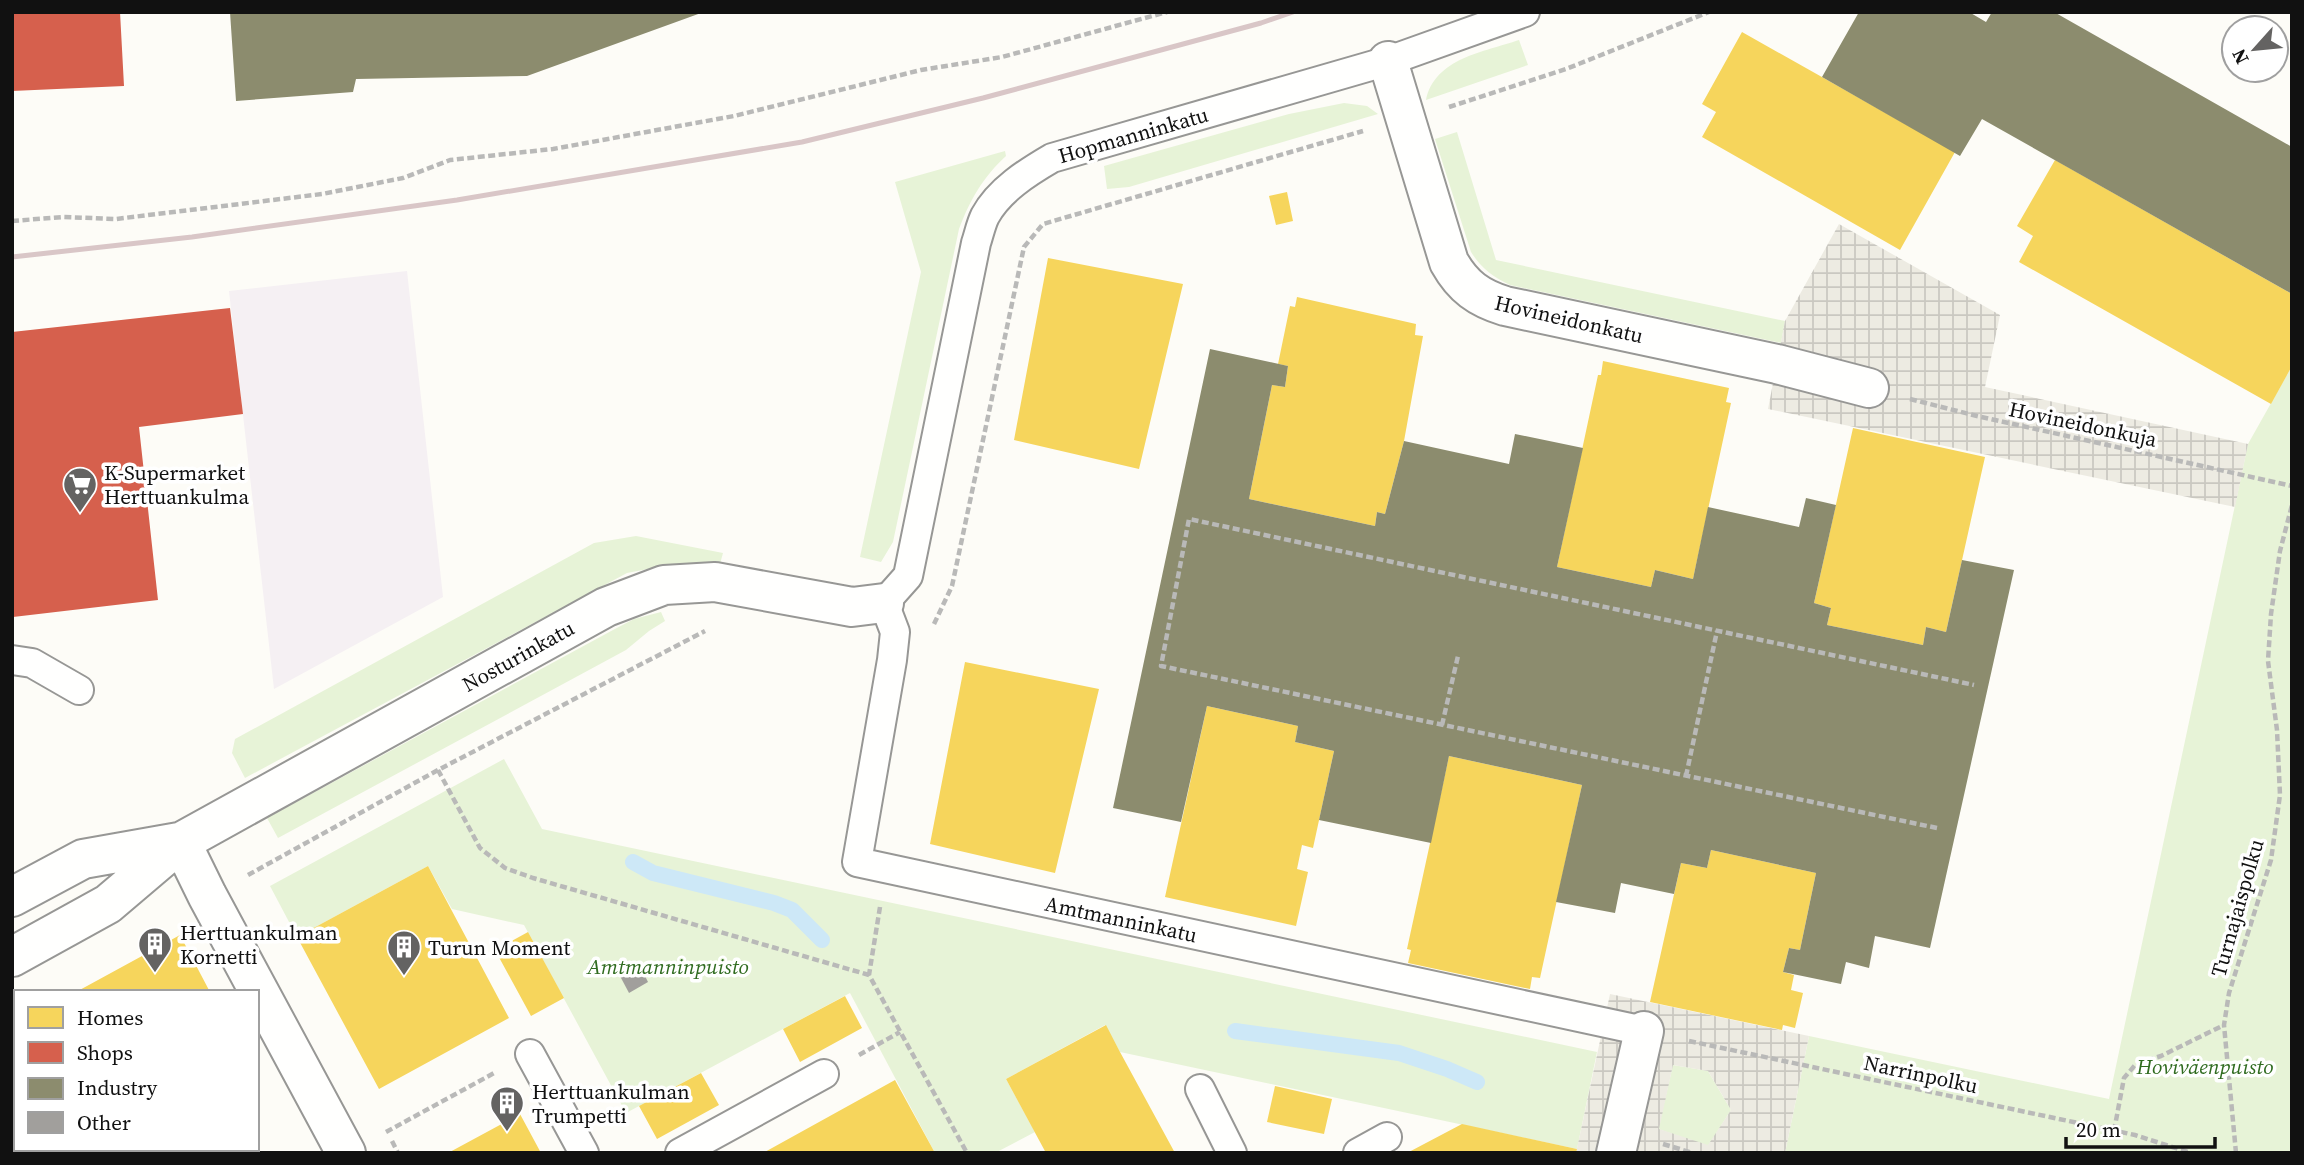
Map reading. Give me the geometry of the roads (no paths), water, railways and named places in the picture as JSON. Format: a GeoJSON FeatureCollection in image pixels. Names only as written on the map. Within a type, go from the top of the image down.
{"type":"FeatureCollection","features":[{"type":"Feature","properties":{"kind":"street","name":"Hovineidonkatu"},"geometry":{"type":"LineString","coordinates":[[1388,61],[1449,262],[1467,288],[1484,299],[1505,306],[1777,364],[1869,388]]}},
{"type":"Feature","properties":{"kind":"street","name":"Nosturinkatu"},"geometry":{"type":"LineString","coordinates":[[12,957],[108,904],[181,842],[606,607],[664,585],[715,582],[852,607],[884,603]]}},
{"type":"Feature","properties":{"kind":"street","name":"Nosturinkatu"},"geometry":{"type":"LineString","coordinates":[[12,897],[83,859],[181,842]]}},
{"type":"Feature","properties":{"kind":"street"},"geometry":{"type":"LineString","coordinates":[[181,842],[258,990]]}},
{"type":"Feature","properties":{"kind":"street"},"geometry":{"type":"LineString","coordinates":[[259,992],[346,1153]]}},
{"type":"Feature","properties":{"kind":"street"},"geometry":{"type":"LineString","coordinates":[[1616,1153],[1644,1031]]}},
{"type":"Feature","properties":{"kind":"lane","name":"Hopmanninkatu"},"geometry":{"type":"LineString","coordinates":[[884,603],[908,576],[976,243],[986,215],[1003,194],[1026,173],[1052,158],[1388,61],[1525,12]]}},
{"type":"Feature","properties":{"kind":"lane","name":"Amtmanninkatu"},"geometry":{"type":"LineString","coordinates":[[884,603],[895,632],[857,862],[1644,1031]]}},
{"type":"Feature","properties":{"kind":"lane"},"geometry":{"type":"LineString","coordinates":[[12,660],[32,663],[79,690]]}},
{"type":"Feature","properties":{"kind":"lane"},"geometry":{"type":"LineString","coordinates":[[530,1054],[584,1153]]}},
{"type":"Feature","properties":{"kind":"lane"},"geometry":{"type":"LineString","coordinates":[[680,1153],[824,1074]]}},
{"type":"Feature","properties":{"kind":"lane"},"geometry":{"type":"LineString","coordinates":[[1200,1089],[1232,1153]]}},
{"type":"Feature","properties":{"kind":"lane"},"geometry":{"type":"LineString","coordinates":[[1358,1153],[1387,1137]]}},
{"type":"Feature","properties":{"kind":"waterway"},"geometry":{"type":"LineString","coordinates":[[633,862],[653,873],[774,903],[792,910],[822,940]]}},
{"type":"Feature","properties":{"kind":"waterway"},"geometry":{"type":"LineString","coordinates":[[1235,1031],[1399,1053],[1477,1082]]}},
{"type":"Feature","properties":{"kind":"railway"},"geometry":{"type":"LineString","coordinates":[[12,257],[192,237],[457,200],[802,142],[983,98],[1293,12]]}},
{"type":"Feature","properties":{"kind":"place","name":"K-Supermarket Herttuankulma"},"geometry":{"type":"Point","coordinates":[80,514]}},
{"type":"Feature","properties":{"kind":"place","name":"Herttuankulman Kornetti"},"geometry":{"type":"Point","coordinates":[155,974]}},
{"type":"Feature","properties":{"kind":"place","name":"Turun Moment"},"geometry":{"type":"Point","coordinates":[404,977]}},
{"type":"Feature","properties":{"kind":"place","name":"Herttuankulman Trumpetti"},"geometry":{"type":"Point","coordinates":[507,1133]}},
{"type":"Feature","properties":{"kind":"park label","name":"Amtmanninpuisto"},"geometry":{"type":"Point","coordinates":[668,966]}},
{"type":"Feature","properties":{"kind":"park label","name":"Hoviväenpuisto"},"geometry":{"type":"Point","coordinates":[2205,1066]}}]}
